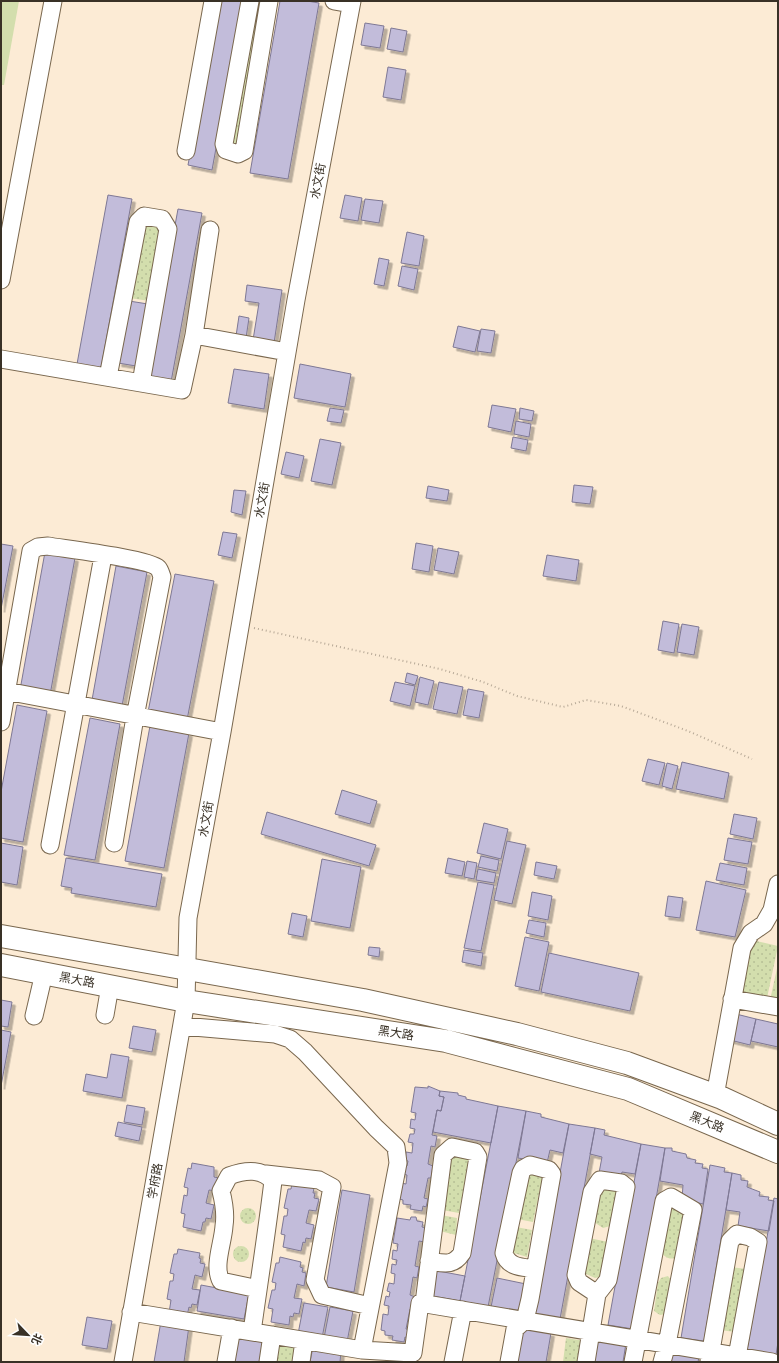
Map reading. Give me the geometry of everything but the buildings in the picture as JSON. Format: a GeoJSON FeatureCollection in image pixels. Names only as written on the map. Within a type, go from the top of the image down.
{"type":"FeatureCollection","features":[{"type":"Feature","properties":{"kind":"highway","name":"黑大路"},"geometry":{"type":"LineString","coordinates":[[1,936],[363,1000],[517,1034],[628,1063],[715,1096],[778,1124]]}},
{"type":"Feature","properties":{"kind":"highway","name":"黑大路"},"geometry":{"type":"LineString","coordinates":[[1,965],[186,1001],[446,1041],[628,1089],[778,1152]]}},
{"type":"Feature","properties":{"kind":"street"},"geometry":{"type":"LineString","coordinates":[[1,280],[53,1]]}},
{"type":"Feature","properties":{"kind":"street"},"geometry":{"type":"LineString","coordinates":[[186,151],[213,1]]}},
{"type":"Feature","properties":{"kind":"street"},"geometry":{"type":"LineString","coordinates":[[250,1],[224,144],[226,150],[238,154],[244,152],[269,1]]}},
{"type":"Feature","properties":{"kind":"street"},"geometry":{"type":"LineString","coordinates":[[334,1],[352,2]]}},
{"type":"Feature","properties":{"kind":"street","name":"水文街"},"geometry":{"type":"LineString","coordinates":[[186,1001],[188,918],[222,732],[287,352],[352,2]]}},
{"type":"Feature","properties":{"kind":"street"},"geometry":{"type":"LineString","coordinates":[[108,377],[138,222],[144,216],[162,219],[168,229],[141,383]]}},
{"type":"Feature","properties":{"kind":"street"},"geometry":{"type":"LineString","coordinates":[[1,359],[182,390],[194,335],[210,230]]}},
{"type":"Feature","properties":{"kind":"street"},"geometry":{"type":"LineString","coordinates":[[194,335],[287,352]]}},
{"type":"Feature","properties":{"kind":"street"},"geometry":{"type":"LineString","coordinates":[[1,722],[4,691],[31,551],[38,547],[48,546],[152,564],[159,569],[162,577],[135,716],[114,843]]}},
{"type":"Feature","properties":{"kind":"street"},"geometry":{"type":"LineString","coordinates":[[50,845],[77,706],[103,556]]}},
{"type":"Feature","properties":{"kind":"street"},"geometry":{"type":"LineString","coordinates":[[4,691],[77,706],[222,732]]}},
{"type":"Feature","properties":{"kind":"street"},"geometry":{"type":"LineString","coordinates":[[715,1096],[742,948],[750,933],[764,924],[772,910],[778,884]]}},
{"type":"Feature","properties":{"kind":"street"},"geometry":{"type":"LineString","coordinates":[[34,1016],[44,973]]}},
{"type":"Feature","properties":{"kind":"street"},"geometry":{"type":"LineString","coordinates":[[106,1015],[110,986]]}},
{"type":"Feature","properties":{"kind":"street"},"geometry":{"type":"LineString","coordinates":[[732,998],[778,1008]]}},
{"type":"Feature","properties":{"kind":"street","name":"学府路"},"geometry":{"type":"LineString","coordinates":[[123,1362],[186,1001]]}},
{"type":"Feature","properties":{"kind":"street"},"geometry":{"type":"LineString","coordinates":[[182,1026],[275,1034],[290,1039],[305,1052],[376,1128],[396,1147],[398,1163],[362,1350]]}},
{"type":"Feature","properties":{"kind":"street"},"geometry":{"type":"LineString","coordinates":[[424,1303],[429,1261],[443,1155],[452,1146],[475,1152],[478,1157],[462,1253],[457,1261],[449,1264],[429,1261]]}},
{"type":"Feature","properties":{"kind":"street"},"geometry":{"type":"LineString","coordinates":[[509,1362],[515,1329],[525,1320],[535,1269],[552,1174],[549,1170],[530,1165],[523,1168],[521,1173],[504,1253],[505,1260],[514,1266],[535,1269]]}},
{"type":"Feature","properties":{"kind":"street"},"geometry":{"type":"LineString","coordinates":[[258,1289],[221,1281],[217,1274],[224,1225],[225,1205],[221,1192],[229,1176],[244,1171],[319,1180],[332,1187],[315,1280],[322,1295],[370,1306]]}},
{"type":"Feature","properties":{"kind":"street"},"geometry":{"type":"LineString","coordinates":[[252,1332],[273,1181],[266,1174]]}},
{"type":"Feature","properties":{"kind":"street"},"geometry":{"type":"LineString","coordinates":[[586,1362],[597,1294],[608,1280],[626,1187],[621,1184],[600,1180],[592,1192],[576,1275],[579,1282],[597,1294]]}},
{"type":"Feature","properties":{"kind":"street"},"geometry":{"type":"LineString","coordinates":[[633,1362],[664,1200],[671,1197],[693,1210],[667,1344],[662,1362]]}},
{"type":"Feature","properties":{"kind":"street"},"geometry":{"type":"LineString","coordinates":[[710,1357],[730,1241],[737,1234],[750,1237],[758,1242],[736,1359]]}},
{"type":"Feature","properties":{"kind":"street"},"geometry":{"type":"LineString","coordinates":[[132,1312],[362,1350],[379,1357],[418,1357],[420,1303],[424,1303],[667,1344],[710,1357],[772,1362]]}},
{"type":"Feature","properties":{"kind":"street"},"geometry":{"type":"LineString","coordinates":[[453,1362],[463,1310]]}},
{"type":"Feature","properties":{"kind":"street"},"geometry":{"type":"LineString","coordinates":[[226,1362],[232,1328]]}},
{"type":"Feature","properties":{"kind":"street"},"geometry":{"type":"LineString","coordinates":[[268,1362],[272,1335]]}},
{"type":"Feature","properties":{"kind":"street"},"geometry":{"type":"LineString","coordinates":[[300,1362],[304,1341]]}},
{"type":"Feature","properties":{"kind":"path"},"geometry":{"type":"LineString","coordinates":[[240,625],[440,669],[483,682],[517,696],[563,708],[586,700],[621,706],[752,759]]}},
{"type":"Feature","properties":{"kind":"green space"},"geometry":{"type":"Polygon","coordinates":[[[1,1],[19,1],[4,85],[1,85],[1,1]]]}},
{"type":"Feature","properties":{"kind":"green space"},"geometry":{"type":"Polygon","coordinates":[[[252,8],[264,10],[239,145],[228,143],[252,8]]]}},
{"type":"Feature","properties":{"kind":"green space"},"geometry":{"type":"Polygon","coordinates":[[[146,224],[162,229],[150,301],[129,298],[142,226],[146,224]]]}},
{"type":"Feature","properties":{"kind":"green space"},"geometry":{"type":"Polygon","coordinates":[[[752,940],[778,946],[767,998],[744,993],[741,988],[752,940]]]}},
{"type":"Feature","properties":{"kind":"green space"},"geometry":{"type":"Polygon","coordinates":[[[778,964],[778,1001],[770,1000],[778,964]]]}},
{"type":"Feature","properties":{"kind":"green space"},"geometry":{"type":"Polygon","coordinates":[[[452,1156],[469,1158],[459,1213],[442,1210],[452,1156]]]}},
{"type":"Feature","properties":{"kind":"green space"},"geometry":{"type":"Polygon","coordinates":[[[531,1173],[543,1174],[533,1222],[517,1219],[525,1175],[531,1173]]]}},
{"type":"Feature","properties":{"kind":"green space"},"geometry":{"type":"Polygon","coordinates":[[[606,1188],[617,1192],[610,1226],[603,1228],[594,1222],[599,1192],[606,1188]]]}},
{"type":"Feature","properties":{"kind":"green space"},"geometry":{"type":"Polygon","coordinates":[[[675,1204],[685,1210],[676,1258],[671,1259],[660,1251],[669,1208],[675,1204]]]}},
{"type":"Feature","properties":{"kind":"green space"},"geometry":{"type":"Polygon","coordinates":[[[248,1208],[255,1213],[256,1216],[251,1223],[248,1224],[241,1219],[240,1216],[245,1209],[248,1208]]]}},
{"type":"Feature","properties":{"kind":"green space"},"geometry":{"type":"Polygon","coordinates":[[[441,1215],[457,1218],[456,1235],[440,1231],[441,1215]]]}},
{"type":"Feature","properties":{"kind":"green space"},"geometry":{"type":"Polygon","coordinates":[[[516,1227],[532,1230],[527,1257],[514,1253],[511,1249],[516,1227]]]}},
{"type":"Feature","properties":{"kind":"green space"},"geometry":{"type":"Polygon","coordinates":[[[589,1238],[608,1242],[603,1276],[595,1278],[584,1273],[589,1238]]]}},
{"type":"Feature","properties":{"kind":"green space"},"geometry":{"type":"Polygon","coordinates":[[[241,1246],[248,1251],[249,1254],[244,1261],[241,1262],[234,1257],[233,1254],[238,1247],[241,1246]]]}},
{"type":"Feature","properties":{"kind":"green space"},"geometry":{"type":"Polygon","coordinates":[[[731,1267],[746,1269],[735,1332],[720,1330],[731,1267]]]}},
{"type":"Feature","properties":{"kind":"green space"},"geometry":{"type":"Polygon","coordinates":[[[668,1276],[672,1282],[666,1314],[660,1315],[654,1311],[658,1283],[661,1278],[668,1276]]]}},
{"type":"Feature","properties":{"kind":"green space"},"geometry":{"type":"Polygon","coordinates":[[[566,1338],[585,1341],[582,1362],[563,1362],[566,1338]]]}},
{"type":"Feature","properties":{"kind":"green space"},"geometry":{"type":"Polygon","coordinates":[[[275,1345],[295,1348],[293,1362],[274,1362],[275,1345]]]}}]}
